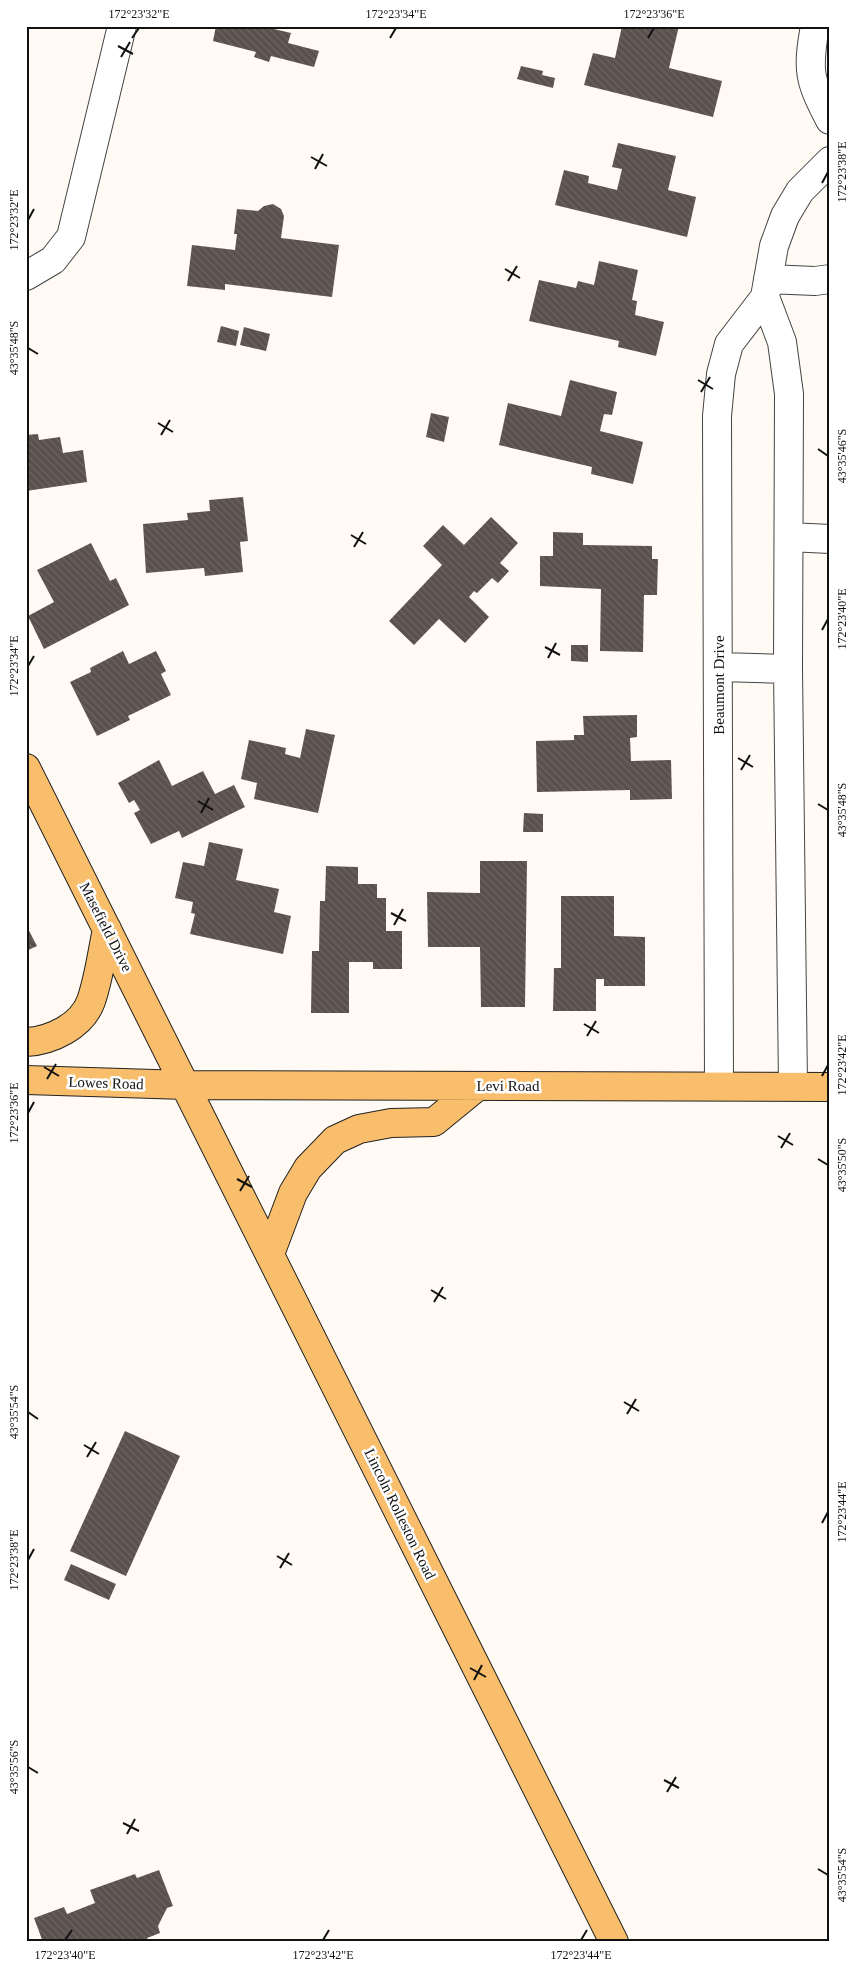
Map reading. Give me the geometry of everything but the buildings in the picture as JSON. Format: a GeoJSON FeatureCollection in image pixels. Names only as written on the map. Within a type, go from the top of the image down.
{"type":"FeatureCollection","features":[{"type":"Feature","properties":{"kind":"main road","name":"Masefield Drive"},"geometry":{"type":"LineString","coordinates":[[26,768],[186,1085]]}},
{"type":"Feature","properties":{"kind":"main road"},"geometry":{"type":"LineString","coordinates":[[26,1042],[58,1035],[80,1017],[90,1002],[107,930]]}},
{"type":"Feature","properties":{"kind":"main road","name":"Lowes Road"},"geometry":{"type":"LineString","coordinates":[[26,1080],[186,1085]]}},
{"type":"Feature","properties":{"kind":"main road","name":"Levi Road"},"geometry":{"type":"LineString","coordinates":[[186,1085],[830,1087]]}},
{"type":"Feature","properties":{"kind":"main road","name":"Lincoln Rolleston Road"},"geometry":{"type":"LineString","coordinates":[[186,1085],[614,1942]]}},
{"type":"Feature","properties":{"kind":"main road"},"geometry":{"type":"LineString","coordinates":[[270,1254],[293,1193],[308,1168],[336,1140],[359,1129],[391,1123],[434,1122],[478,1086]]}},
{"type":"Feature","properties":{"kind":"street"},"geometry":{"type":"LineString","coordinates":[[26,276],[54,260],[71,237],[122,26]]}},
{"type":"Feature","properties":{"kind":"street"},"geometry":{"type":"LineString","coordinates":[[815,26],[810,52],[810,75],[816,94],[830,120]]}},
{"type":"Feature","properties":{"kind":"street","name":"Beaumont Drive"},"geometry":{"type":"LineString","coordinates":[[719,1086],[717,416],[721,374],[729,344],[767,288],[774,246],[785,216],[800,191],[830,161]]}},
{"type":"Feature","properties":{"kind":"street"},"geometry":{"type":"LineString","coordinates":[[793,1086],[788,669],[789,394],[782,342],[767,288],[830,279]]}},
{"type":"Feature","properties":{"kind":"street"},"geometry":{"type":"LineString","coordinates":[[788,537],[830,539]]}},
{"type":"Feature","properties":{"kind":"street"},"geometry":{"type":"LineString","coordinates":[[719,667],[788,669]]}}]}
